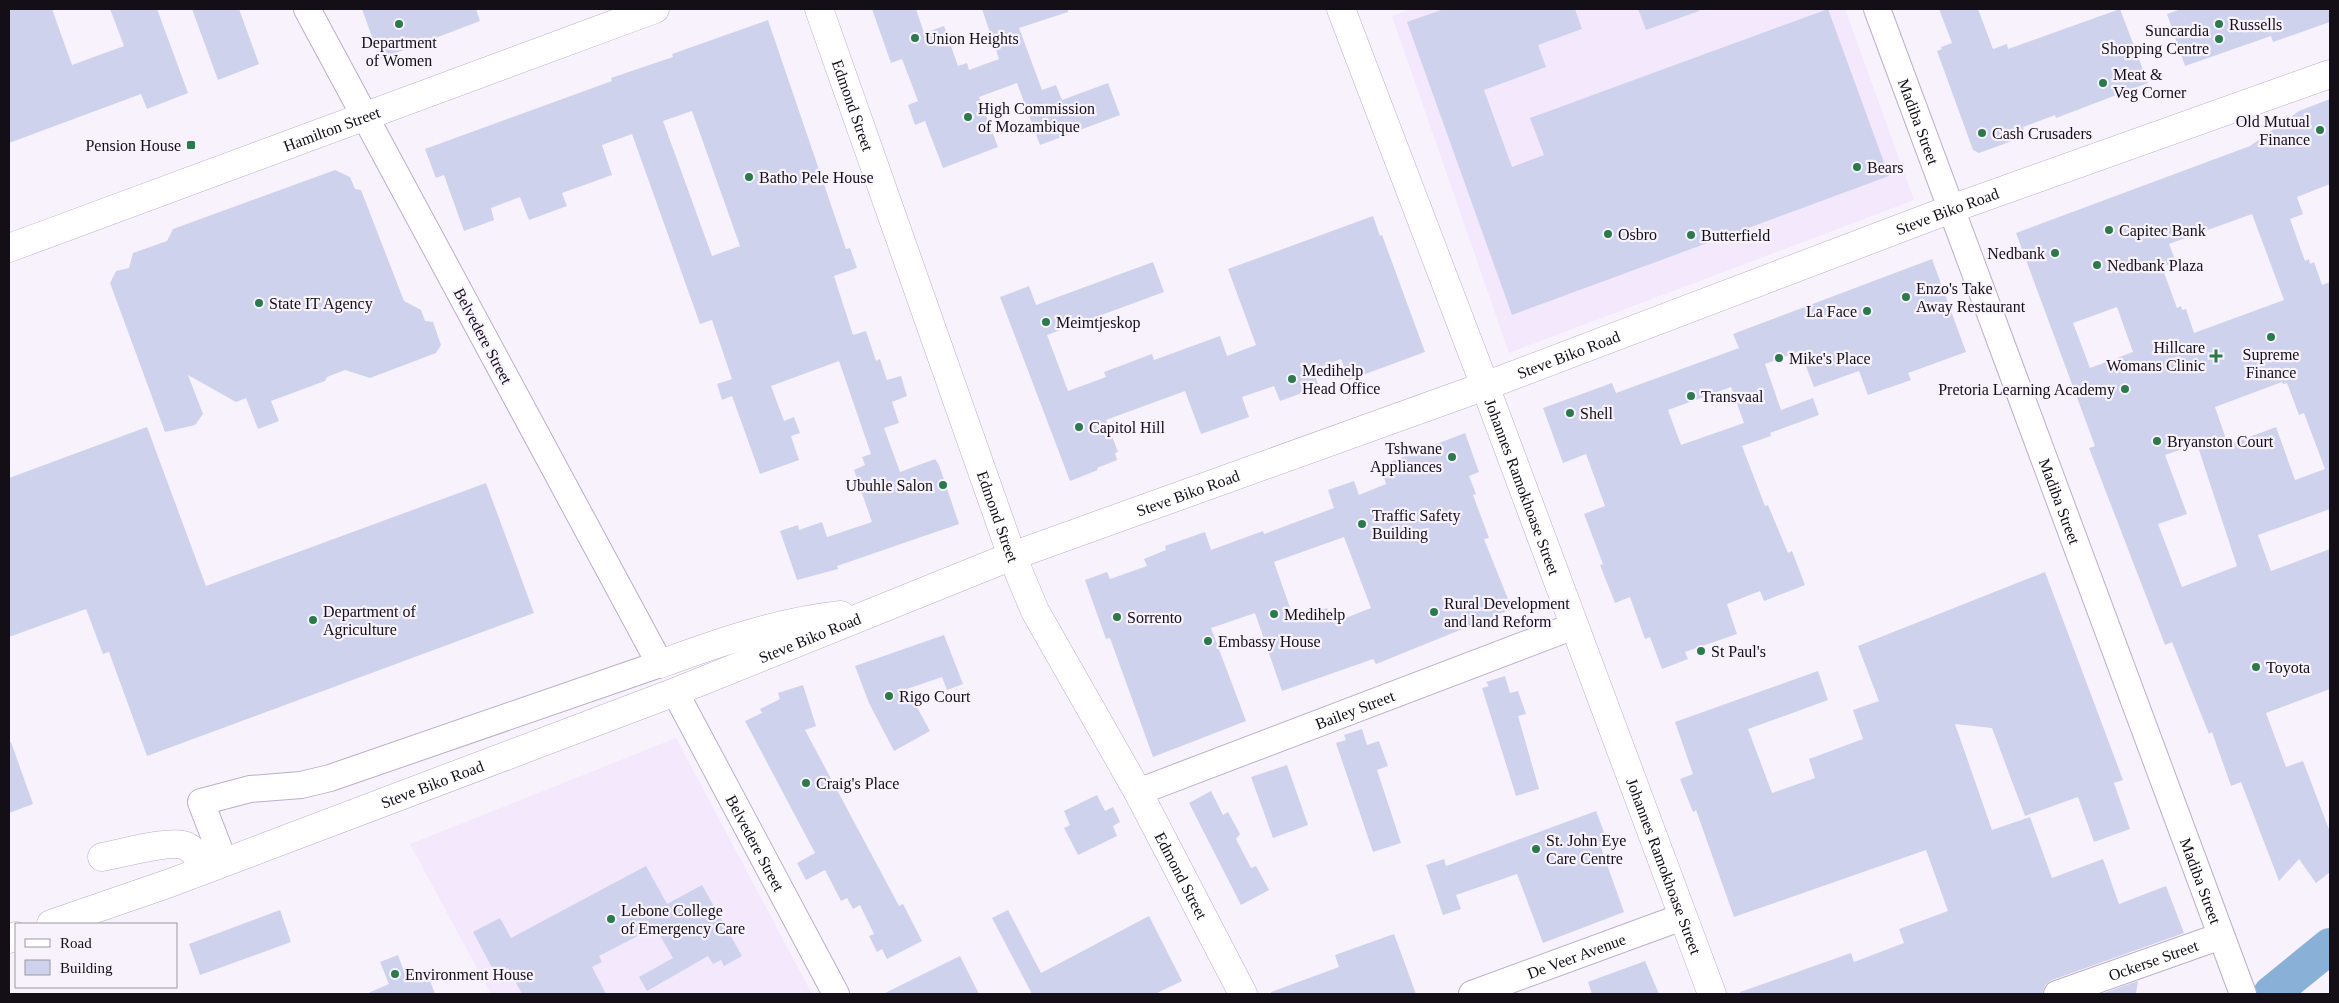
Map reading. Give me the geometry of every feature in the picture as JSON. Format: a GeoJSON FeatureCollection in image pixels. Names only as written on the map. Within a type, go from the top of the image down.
{"type":"FeatureCollection","features":[{"type":"Feature","properties":{"kind":"main road","name":"Hamilton Street"},"geometry":{"type":"LineString","coordinates":[[9,248],[655,9]]}},
{"type":"Feature","properties":{"kind":"main road","name":"Edmond Street"},"geometry":{"type":"LineString","coordinates":[[819,9],[1012,556],[1035,611],[1138,792],[1243,994]]}},
{"type":"Feature","properties":{"kind":"main road","name":"Johannes Ramokhoase Street"},"geometry":{"type":"LineString","coordinates":[[1341,9],[1485,386],[1712,994]]}},
{"type":"Feature","properties":{"kind":"main road","name":"Steve Biko Road"},"geometry":{"type":"LineString","coordinates":[[54,923],[215,866],[675,692],[1012,556],[1485,386],[1951,209],[2330,74]]}},
{"type":"Feature","properties":{"kind":"main road"},"geometry":{"type":"LineString","coordinates":[[660,664],[764,628],[806,619],[875,612]]}},
{"type":"Feature","properties":{"kind":"main road"},"geometry":{"type":"LineString","coordinates":[[102,857],[171,843],[186,846],[215,866]]}},
{"type":"Feature","properties":{"kind":"street","name":"Belvedere Street"},"geometry":{"type":"LineString","coordinates":[[307,9],[660,664]]}},
{"type":"Feature","properties":{"kind":"street","name":"Madiba Street"},"geometry":{"type":"LineString","coordinates":[[1877,9],[2243,994]]}},
{"type":"Feature","properties":{"kind":"street","name":"Bailey Street"},"geometry":{"type":"LineString","coordinates":[[1138,792],[1574,626]]}},
{"type":"Feature","properties":{"kind":"street"},"geometry":{"type":"LineString","coordinates":[[215,866],[201,802],[250,789],[301,785],[330,778],[660,664]]}},
{"type":"Feature","properties":{"kind":"street","name":"Belvedere Street"},"geometry":{"type":"LineString","coordinates":[[675,692],[836,994]]}},
{"type":"Feature","properties":{"kind":"street","name":"De Veer Avenue"},"geometry":{"type":"LineString","coordinates":[[1472,994],[1682,917]]}},
{"type":"Feature","properties":{"kind":"street","name":"Ockerse Street"},"geometry":{"type":"LineString","coordinates":[[2057,994],[2222,936]]}},
{"type":"Feature","properties":{"kind":"shaded area"},"geometry":{"type":"Polygon","coordinates":[[[1411,9],[1845,9],[1914,200],[1509,353],[1392,16],[1411,9]]]}},
{"type":"Feature","properties":{"kind":"shaded area","name":"Lebone College of Emergency Care"},"geometry":{"type":"Polygon","coordinates":[[[676,738],[812,994],[491,994],[410,844],[676,738]]]}},
{"type":"Feature","properties":{"kind":"building"},"geometry":{"type":"Polygon","coordinates":[[[9,9],[52,9],[72,65],[124,46],[110,9],[157,9],[188,93],[147,109],[141,94],[9,143],[9,9]]]}},
{"type":"Feature","properties":{"kind":"building"},"geometry":{"type":"Polygon","coordinates":[[[192,9],[239,9],[259,64],[218,80],[192,9]]]}},
{"type":"Feature","properties":{"kind":"building","name":"Department of Women"},"geometry":{"type":"Polygon","coordinates":[[[362,9],[476,9],[480,21],[380,59],[362,9]]]}},
{"type":"Feature","properties":{"kind":"building"},"geometry":{"type":"Polygon","coordinates":[[[872,9],[916,9],[924,33],[944,26],[958,66],[967,63],[969,70],[999,59],[982,9],[1068,9],[1068,12],[1019,28],[1042,90],[1056,85],[1062,100],[1108,83],[1120,115],[1040,145],[1017,83],[979,97],[998,147],[943,168],[925,121],[915,125],[908,105],[918,101],[902,59],[891,63],[872,9]]]}},
{"type":"Feature","properties":{"kind":"building"},"geometry":{"type":"Polygon","coordinates":[[[1444,9],[1575,9],[1582,29],[1538,45],[1546,67],[1484,90],[1512,167],[1544,155],[1530,118],[1828,9],[1889,176],[1512,315],[1407,22],[1444,9]]]}},
{"type":"Feature","properties":{"kind":"building"},"geometry":{"type":"Polygon","coordinates":[[[1638,9],[1699,9],[1699,11],[1646,30],[1638,9]]]}},
{"type":"Feature","properties":{"kind":"building"},"geometry":{"type":"Polygon","coordinates":[[[1939,9],[1978,9],[1993,49],[2007,44],[2008,49],[2120,9],[2148,83],[2056,118],[2055,115],[2023,127],[2026,136],[1979,153],[1973,150],[1937,51],[1942,49],[1941,47],[1952,43],[1939,9]]]}},
{"type":"Feature","properties":{"kind":"building","name":"Suncardia Shopping Centre"},"geometry":{"type":"Polygon","coordinates":[[[2181,9],[2330,9],[2330,22],[2273,42],[2271,36],[2185,66],[2167,14],[2181,9]]]}},
{"type":"Feature","properties":{"kind":"building"},"geometry":{"type":"Polygon","coordinates":[[[768,20],[846,249],[850,248],[857,268],[834,276],[853,335],[866,331],[876,361],[880,359],[887,380],[901,376],[907,396],[892,402],[899,423],[884,428],[900,472],[935,459],[939,465],[959,524],[837,566],[838,569],[797,580],[780,531],[798,525],[799,530],[822,522],[827,537],[872,522],[854,470],[865,465],[862,457],[871,454],[839,361],[771,386],[784,421],[794,417],[800,433],[791,436],[799,460],[760,474],[732,396],[722,400],[717,384],[732,379],[712,320],[700,324],[632,134],[602,145],[612,175],[562,193],[567,206],[529,220],[520,197],[491,208],[494,220],[464,231],[444,175],[436,178],[425,149],[612,81],[611,78],[673,57],[672,54],[768,20]],[[692,111],[663,121],[712,256],[740,246],[692,111]]]}},
{"type":"Feature","properties":{"kind":"building"},"geometry":{"type":"Polygon","coordinates":[[[2330,99],[2330,184],[2297,197],[2303,214],[2290,219],[2305,261],[2309,259],[2310,264],[2314,262],[2322,285],[2330,282],[2330,509],[2258,535],[2271,571],[2330,549],[2330,689],[2266,713],[2286,767],[2303,761],[2330,832],[2330,872],[2316,883],[2299,859],[2279,881],[2241,782],[2231,786],[2212,732],[2209,734],[2172,642],[2165,645],[2089,448],[2095,446],[2016,233],[2250,146],[2299,111],[2330,99]],[[2252,214],[2169,244],[2176,262],[2162,267],[2177,308],[2181,306],[2182,310],[2186,309],[2194,333],[2284,300],[2252,214]],[[2117,307],[2073,323],[2090,368],[2133,352],[2117,307]],[[2282,382],[2215,407],[2228,445],[2276,427],[2295,480],[2325,469],[2304,413],[2299,415],[2287,383],[2283,384],[2282,382]],[[2197,444],[2165,455],[2187,514],[2158,524],[2182,587],[2237,566],[2197,444]]]}},
{"type":"Feature","properties":{"kind":"building","name":"State IT Agency"},"geometry":{"type":"Polygon","coordinates":[[[335,170],[350,177],[355,189],[361,190],[404,301],[421,310],[425,321],[433,322],[441,345],[436,353],[370,378],[345,370],[327,377],[325,381],[271,401],[279,421],[258,429],[246,398],[236,402],[188,375],[203,414],[195,425],[165,432],[110,283],[116,271],[129,268],[133,253],[167,241],[173,229],[335,170]]]}},
{"type":"Feature","properties":{"kind":"building"},"geometry":{"type":"Polygon","coordinates":[[[1373,216],[1380,236],[1382,235],[1425,352],[1349,380],[1341,359],[1313,370],[1319,387],[1280,401],[1274,386],[1242,397],[1249,417],[1201,434],[1185,391],[1106,420],[1118,452],[1115,453],[1117,460],[1070,481],[1000,297],[1029,286],[1036,305],[1153,262],[1164,292],[1047,335],[1068,391],[1106,377],[1104,372],[1152,354],[1154,360],[1220,336],[1227,356],[1256,345],[1228,269],[1373,216]]]}},
{"type":"Feature","properties":{"kind":"building"},"geometry":{"type":"Polygon","coordinates":[[[1932,259],[1966,352],[1908,373],[1911,380],[1868,395],[1859,371],[1814,387],[1800,351],[1765,364],[1781,410],[1813,398],[1819,415],[1770,433],[1771,436],[1742,446],[1765,506],[1768,505],[1788,553],[1792,551],[1805,585],[1764,601],[1760,591],[1727,604],[1737,634],[1685,652],[1688,659],[1662,669],[1650,637],[1645,639],[1630,597],[1615,603],[1600,565],[1603,564],[1584,514],[1605,506],[1586,454],[1563,463],[1543,408],[1612,383],[1616,393],[1739,348],[1733,334],[1932,259]],[[1731,387],[1668,410],[1681,445],[1744,423],[1731,387]]]}},
{"type":"Feature","properties":{"kind":"building","name":"Department of Agriculture"},"geometry":{"type":"Polygon","coordinates":[[[147,427],[206,586],[486,483],[534,613],[147,756],[109,652],[103,654],[86,609],[9,637],[9,478],[147,427]]]}},
{"type":"Feature","properties":{"kind":"building"},"geometry":{"type":"Polygon","coordinates":[[[1465,433],[1479,472],[1469,476],[1476,494],[1473,495],[1489,538],[1484,539],[1512,609],[1376,664],[1373,659],[1282,691],[1255,613],[1211,628],[1246,721],[1153,757],[1110,638],[1106,639],[1085,580],[1107,572],[1110,579],[1147,566],[1144,559],[1166,550],[1165,546],[1205,532],[1211,550],[1263,531],[1264,534],[1334,508],[1328,490],[1354,481],[1359,495],[1386,484],[1382,471],[1387,469],[1385,464],[1465,433]],[[1344,537],[1274,562],[1294,619],[1327,608],[1333,623],[1371,608],[1344,537]]]}},
{"type":"Feature","properties":{"kind":"building"},"geometry":{"type":"Polygon","coordinates":[[[2045,572],[2123,780],[2114,783],[2130,829],[2094,842],[2078,797],[2025,816],[1992,728],[1955,724],[1992,830],[2030,817],[2052,878],[2103,859],[2119,904],[2166,886],[2184,933],[2052,980],[2045,985],[2042,994],[1740,994],[1740,992],[1851,953],[1854,962],[1904,943],[1899,929],[1948,911],[1926,850],[1734,917],[1696,810],[1693,812],[1680,779],[1693,774],[1675,722],[1818,671],[1828,700],[1748,729],[1772,793],[1815,778],[1809,759],[1863,739],[1853,710],[1879,701],[1858,646],[2045,572]]]}},
{"type":"Feature","properties":{"kind":"building","name":"Rigo Court"},"geometry":{"type":"Polygon","coordinates":[[[944,635],[963,684],[947,690],[942,677],[907,689],[930,731],[894,751],[869,703],[855,666],[944,635]]]}},
{"type":"Feature","properties":{"kind":"building"},"geometry":{"type":"Polygon","coordinates":[[[1505,676],[1510,693],[1518,691],[1526,714],[1518,716],[1539,789],[1516,796],[1482,688],[1489,686],[1486,682],[1505,676]]]}},
{"type":"Feature","properties":{"kind":"building","name":"Craig's Place"},"geometry":{"type":"Polygon","coordinates":[[[803,685],[816,726],[805,730],[899,906],[903,904],[922,941],[887,959],[882,949],[877,952],[869,936],[874,934],[860,905],[853,909],[847,898],[841,901],[825,870],[806,880],[797,863],[815,853],[745,721],[762,713],[760,709],[780,699],[778,693],[803,685]]]}},
{"type":"Feature","properties":{"kind":"building"},"geometry":{"type":"Polygon","coordinates":[[[1362,729],[1367,745],[1379,741],[1388,766],[1377,770],[1401,843],[1373,852],[1336,743],[1346,740],[1344,735],[1362,729]]]}},
{"type":"Feature","properties":{"kind":"building"},"geometry":{"type":"Polygon","coordinates":[[[11,742],[33,804],[9,813],[9,743],[11,742]]]}},
{"type":"Feature","properties":{"kind":"building"},"geometry":{"type":"Polygon","coordinates":[[[1287,765],[1308,825],[1273,838],[1251,777],[1287,765]]]}},
{"type":"Feature","properties":{"kind":"building"},"geometry":{"type":"Polygon","coordinates":[[[1211,791],[1223,815],[1228,812],[1240,834],[1236,839],[1251,868],[1256,866],[1269,890],[1241,905],[1189,803],[1211,791]]]}},
{"type":"Feature","properties":{"kind":"building"},"geometry":{"type":"Polygon","coordinates":[[[1097,795],[1105,811],[1113,807],[1120,822],[1113,826],[1117,836],[1078,855],[1064,828],[1070,825],[1064,811],[1097,795]]]}},
{"type":"Feature","properties":{"kind":"building"},"geometry":{"type":"Polygon","coordinates":[[[1596,811],[1607,840],[1599,842],[1624,912],[1543,943],[1517,874],[1456,895],[1461,909],[1443,915],[1426,865],[1444,859],[1446,866],[1596,811]]]}},
{"type":"Feature","properties":{"kind":"building"},"geometry":{"type":"Polygon","coordinates":[[[646,866],[667,904],[702,885],[742,956],[724,966],[721,960],[713,964],[708,956],[647,991],[639,977],[673,958],[655,927],[599,956],[602,962],[592,967],[606,994],[522,994],[508,968],[496,975],[473,932],[500,918],[511,938],[646,866]]]}},
{"type":"Feature","properties":{"kind":"building"},"geometry":{"type":"Polygon","coordinates":[[[280,910],[291,942],[200,975],[189,944],[280,910]]]}},
{"type":"Feature","properties":{"kind":"building"},"geometry":{"type":"Polygon","coordinates":[[[1008,910],[1041,973],[1149,916],[1182,981],[1155,994],[1032,994],[992,918],[1008,910]]]}},
{"type":"Feature","properties":{"kind":"building"},"geometry":{"type":"Polygon","coordinates":[[[1394,934],[1416,994],[1271,994],[1271,992],[1339,967],[1335,955],[1394,934]]]}},
{"type":"Feature","properties":{"kind":"building","name":"Environment House"},"geometry":{"type":"Polygon","coordinates":[[[398,955],[406,977],[426,970],[435,994],[366,994],[389,984],[380,962],[398,955]]]}},
{"type":"Feature","properties":{"kind":"building"},"geometry":{"type":"Polygon","coordinates":[[[960,956],[979,994],[883,994],[960,956]]]}},
{"type":"Feature","properties":{"kind":"building"},"geometry":{"type":"Polygon","coordinates":[[[1645,961],[1659,994],[1592,994],[1588,982],[1645,961]]]}},
{"type":"Feature","properties":{"kind":"building"},"geometry":{"type":"Polygon","coordinates":[[[2138,981],[2136,994],[2101,994],[2138,981]]]}},
{"type":"Feature","properties":{"kind":"waterway"},"geometry":{"type":"LineString","coordinates":[[2271,994],[2330,946]]}},
{"type":"Feature","properties":{"kind":"place","name":"Department of Women"},"geometry":{"type":"Point","coordinates":[399,24]}},
{"type":"Feature","properties":{"kind":"place","name":"Russells"},"geometry":{"type":"Point","coordinates":[2219,24]}},
{"type":"Feature","properties":{"kind":"place","name":"Union Heights"},"geometry":{"type":"Point","coordinates":[915,38]}},
{"type":"Feature","properties":{"kind":"place","name":"Suncardia Shopping Centre"},"geometry":{"type":"Point","coordinates":[2219,39]}},
{"type":"Feature","properties":{"kind":"place","name":"Meat & Veg Corner"},"geometry":{"type":"Point","coordinates":[2103,83]}},
{"type":"Feature","properties":{"kind":"place","name":"High Commission of Mozambique"},"geometry":{"type":"Point","coordinates":[968,117]}},
{"type":"Feature","properties":{"kind":"place","name":"Old Mutual Finance"},"geometry":{"type":"Point","coordinates":[2320,130]}},
{"type":"Feature","properties":{"kind":"place","name":"Cash Crusaders"},"geometry":{"type":"Point","coordinates":[1982,133]}},
{"type":"Feature","properties":{"kind":"place","name":"Pension House"},"geometry":{"type":"Point","coordinates":[191,145]}},
{"type":"Feature","properties":{"kind":"place","name":"Bears"},"geometry":{"type":"Point","coordinates":[1857,167]}},
{"type":"Feature","properties":{"kind":"place","name":"Batho Pele House"},"geometry":{"type":"Point","coordinates":[749,177]}},
{"type":"Feature","properties":{"kind":"place","name":"Capitec Bank"},"geometry":{"type":"Point","coordinates":[2109,230]}},
{"type":"Feature","properties":{"kind":"place","name":"Osbro"},"geometry":{"type":"Point","coordinates":[1608,234]}},
{"type":"Feature","properties":{"kind":"place","name":"Butterfield"},"geometry":{"type":"Point","coordinates":[1691,235]}},
{"type":"Feature","properties":{"kind":"place","name":"Nedbank"},"geometry":{"type":"Point","coordinates":[2055,253]}},
{"type":"Feature","properties":{"kind":"place","name":"Nedbank Plaza"},"geometry":{"type":"Point","coordinates":[2097,265]}},
{"type":"Feature","properties":{"kind":"place","name":"Enzo's Take Away Restaurant"},"geometry":{"type":"Point","coordinates":[1906,297]}},
{"type":"Feature","properties":{"kind":"place","name":"State IT Agency"},"geometry":{"type":"Point","coordinates":[259,303]}},
{"type":"Feature","properties":{"kind":"place","name":"La Face"},"geometry":{"type":"Point","coordinates":[1867,311]}},
{"type":"Feature","properties":{"kind":"place","name":"Meimtjeskop"},"geometry":{"type":"Point","coordinates":[1046,322]}},
{"type":"Feature","properties":{"kind":"place","name":"Supreme Finance"},"geometry":{"type":"Point","coordinates":[2271,337]}},
{"type":"Feature","properties":{"kind":"place","name":"Hillcare Womans Clinic"},"geometry":{"type":"Point","coordinates":[2216,356]}},
{"type":"Feature","properties":{"kind":"place","name":"Mike's Place"},"geometry":{"type":"Point","coordinates":[1779,358]}},
{"type":"Feature","properties":{"kind":"place","name":"Medihelp Head Office"},"geometry":{"type":"Point","coordinates":[1292,379]}},
{"type":"Feature","properties":{"kind":"place","name":"Pretoria Learning Academy"},"geometry":{"type":"Point","coordinates":[2125,389]}},
{"type":"Feature","properties":{"kind":"place","name":"Transvaal"},"geometry":{"type":"Point","coordinates":[1691,396]}},
{"type":"Feature","properties":{"kind":"place","name":"Shell"},"geometry":{"type":"Point","coordinates":[1570,413]}},
{"type":"Feature","properties":{"kind":"place","name":"Capitol Hill"},"geometry":{"type":"Point","coordinates":[1079,427]}},
{"type":"Feature","properties":{"kind":"place","name":"Bryanston Court"},"geometry":{"type":"Point","coordinates":[2157,441]}},
{"type":"Feature","properties":{"kind":"place","name":"Tshwane Appliances"},"geometry":{"type":"Point","coordinates":[1452,457]}},
{"type":"Feature","properties":{"kind":"place","name":"Ubuhle Salon"},"geometry":{"type":"Point","coordinates":[943,485]}},
{"type":"Feature","properties":{"kind":"place","name":"Traffic Safety Building"},"geometry":{"type":"Point","coordinates":[1362,524]}},
{"type":"Feature","properties":{"kind":"place","name":"Rural Development and land Reform"},"geometry":{"type":"Point","coordinates":[1434,612]}},
{"type":"Feature","properties":{"kind":"place","name":"Medihelp"},"geometry":{"type":"Point","coordinates":[1274,614]}},
{"type":"Feature","properties":{"kind":"place","name":"Sorrento"},"geometry":{"type":"Point","coordinates":[1117,617]}},
{"type":"Feature","properties":{"kind":"place","name":"Department of Agriculture"},"geometry":{"type":"Point","coordinates":[313,620]}},
{"type":"Feature","properties":{"kind":"place","name":"Embassy House"},"geometry":{"type":"Point","coordinates":[1208,641]}},
{"type":"Feature","properties":{"kind":"place","name":"St Paul's"},"geometry":{"type":"Point","coordinates":[1701,651]}},
{"type":"Feature","properties":{"kind":"place","name":"Toyota"},"geometry":{"type":"Point","coordinates":[2256,667]}},
{"type":"Feature","properties":{"kind":"place","name":"Rigo Court"},"geometry":{"type":"Point","coordinates":[889,696]}},
{"type":"Feature","properties":{"kind":"place","name":"Craig's Place"},"geometry":{"type":"Point","coordinates":[806,783]}},
{"type":"Feature","properties":{"kind":"place","name":"St. John Eye Care Centre"},"geometry":{"type":"Point","coordinates":[1536,849]}},
{"type":"Feature","properties":{"kind":"place","name":"Lebone College of Emergency Care"},"geometry":{"type":"Point","coordinates":[611,919]}},
{"type":"Feature","properties":{"kind":"place","name":"Environment House"},"geometry":{"type":"Point","coordinates":[395,974]}}]}
